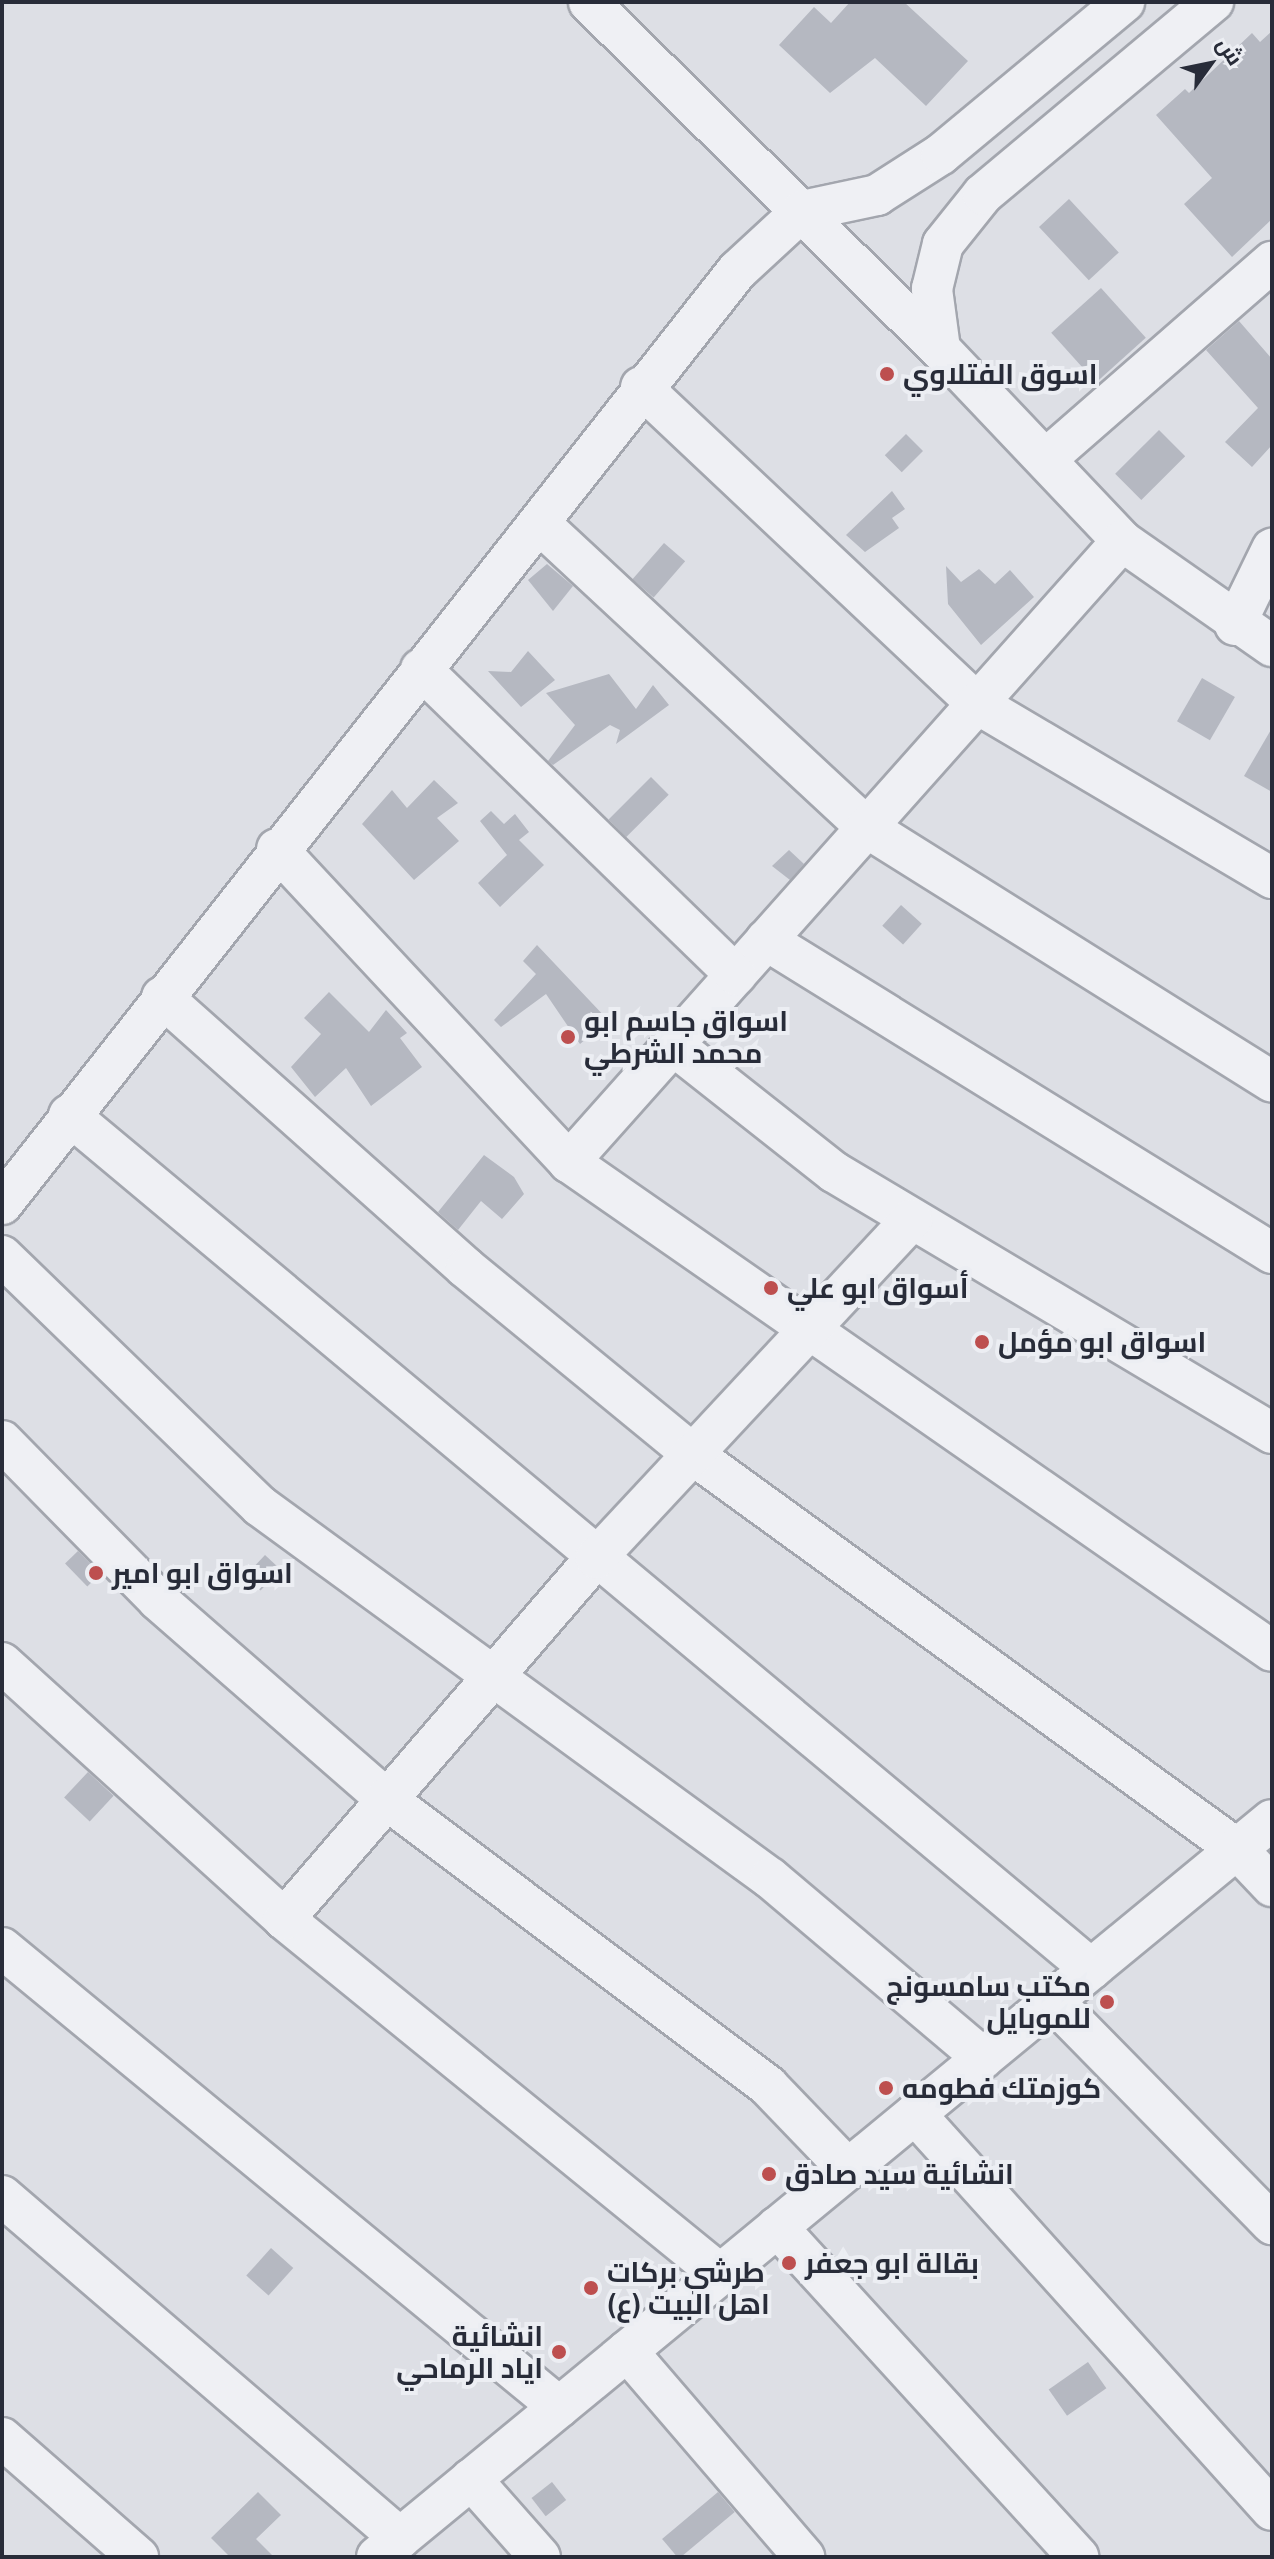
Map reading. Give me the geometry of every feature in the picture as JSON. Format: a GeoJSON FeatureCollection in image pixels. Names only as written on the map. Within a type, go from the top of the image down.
{"type":"FeatureCollection","features":[{"type":"Feature","properties":{"kind":"street"},"geometry":{"type":"LineString","coordinates":[[589,2],[940,349],[1122,541],[1235,625],[1272,646]]}},
{"type":"Feature","properties":{"kind":"street"},"geometry":{"type":"LineString","coordinates":[[2,1204],[277,849],[539,523],[641,387],[737,271],[802,211],[877,195],[941,154],[1124,2]]}},
{"type":"Feature","properties":{"kind":"street"},"geometry":{"type":"LineString","coordinates":[[940,349],[932,289],[943,244],[983,194],[1213,2]]}},
{"type":"Feature","properties":{"kind":"street"},"geometry":{"type":"LineString","coordinates":[[941,154],[940,173],[950,189],[965,197],[983,194]]}},
{"type":"Feature","properties":{"kind":"street"},"geometry":{"type":"LineString","coordinates":[[1046,459],[1272,262]]}},
{"type":"Feature","properties":{"kind":"street"},"geometry":{"type":"LineString","coordinates":[[641,387],[976,703],[1272,878]]}},
{"type":"Feature","properties":{"kind":"street"},"geometry":{"type":"LineString","coordinates":[[539,523],[866,827],[1272,1082]]}},
{"type":"Feature","properties":{"kind":"street"},"geometry":{"type":"LineString","coordinates":[[569,1162],[1122,541]]}},
{"type":"Feature","properties":{"kind":"street"},"geometry":{"type":"LineString","coordinates":[[1235,625],[1272,549]]}},
{"type":"Feature","properties":{"kind":"street"},"geometry":{"type":"LineString","coordinates":[[421,669],[736,975]]}},
{"type":"Feature","properties":{"kind":"street"},"geometry":{"type":"LineString","coordinates":[[277,849],[569,1162],[1272,1651]]}},
{"type":"Feature","properties":{"kind":"street"},"geometry":{"type":"LineString","coordinates":[[766,940],[1272,1253]]}},
{"type":"Feature","properties":{"kind":"street"},"geometry":{"type":"LineString","coordinates":[[162,997],[466,1268],[695,1456],[1237,1849],[1272,1886]]}},
{"type":"Feature","properties":{"kind":"street"},"geometry":{"type":"LineString","coordinates":[[673,1045],[834,1172],[1272,1433]]}},
{"type":"Feature","properties":{"kind":"street"},"geometry":{"type":"LineString","coordinates":[[69,1115],[1091,1969]]}},
{"type":"Feature","properties":{"kind":"street"},"geometry":{"type":"LineString","coordinates":[[284,1919],[596,1558],[812,1332],[912,1219]]}},
{"type":"Feature","properties":{"kind":"street"},"geometry":{"type":"LineString","coordinates":[[2,1256],[260,1506],[770,1878],[983,2058]]}},
{"type":"Feature","properties":{"kind":"street"},"geometry":{"type":"LineString","coordinates":[[2,1441],[158,1600],[386,1799],[768,2086],[848,2169]]}},
{"type":"Feature","properties":{"kind":"street"},"geometry":{"type":"LineString","coordinates":[[2,1663],[284,1919],[720,2274]]}},
{"type":"Feature","properties":{"kind":"street"},"geometry":{"type":"LineString","coordinates":[[2,2196],[388,2547],[1272,1820]]}},
{"type":"Feature","properties":{"kind":"street"},"geometry":{"type":"LineString","coordinates":[[2,1948],[559,2407]]}},
{"type":"Feature","properties":{"kind":"street"},"geometry":{"type":"LineString","coordinates":[[1053,2001],[1272,2224]]}},
{"type":"Feature","properties":{"kind":"street"},"geometry":{"type":"LineString","coordinates":[[915,2114],[1272,2510]]}},
{"type":"Feature","properties":{"kind":"street"},"geometry":{"type":"LineString","coordinates":[[777,2227],[1078,2557]]}},
{"type":"Feature","properties":{"kind":"street"},"geometry":{"type":"LineString","coordinates":[[627,2351],[804,2557]]}},
{"type":"Feature","properties":{"kind":"street"},"geometry":{"type":"LineString","coordinates":[[2,2438],[138,2557]]}},
{"type":"Feature","properties":{"kind":"street"},"geometry":{"type":"LineString","coordinates":[[471,2479],[540,2557]]}},
{"type":"Feature","properties":{"kind":"building"},"geometry":{"type":"Polygon","coordinates":[[[850,2],[904,2],[968,61],[926,106],[875,58],[830,93],[779,45],[814,7],[831,23],[850,2]]]}},
{"type":"Feature","properties":{"kind":"building"},"geometry":{"type":"Polygon","coordinates":[[[1272,31],[1272,219],[1232,257],[1184,204],[1212,178],[1156,115],[1185,89],[1189,93],[1252,33],[1260,42],[1272,31]]]}},
{"type":"Feature","properties":{"kind":"building"},"geometry":{"type":"Polygon","coordinates":[[[1069,199],[1119,252],[1089,280],[1039,227],[1069,199]]]}},
{"type":"Feature","properties":{"kind":"building"},"geometry":{"type":"Polygon","coordinates":[[[1101,288],[1146,338],[1096,383],[1051,333],[1101,288]]]}},
{"type":"Feature","properties":{"kind":"building"},"geometry":{"type":"Polygon","coordinates":[[[1239,321],[1272,359],[1272,445],[1252,467],[1225,442],[1258,408],[1206,350],[1239,321]]]}},
{"type":"Feature","properties":{"kind":"building"},"geometry":{"type":"Polygon","coordinates":[[[1159,430],[1185,456],[1141,500],[1115,474],[1159,430]]]}},
{"type":"Feature","properties":{"kind":"building"},"geometry":{"type":"Polygon","coordinates":[[[906,434],[923,451],[902,472],[885,455],[906,434]]]}},
{"type":"Feature","properties":{"kind":"building"},"geometry":{"type":"Polygon","coordinates":[[[892,491],[905,509],[892,518],[899,528],[865,552],[846,535],[892,491]]]}},
{"type":"Feature","properties":{"kind":"building"},"geometry":{"type":"Polygon","coordinates":[[[664,543],[685,561],[654,598],[633,579],[664,543]]]}},
{"type":"Feature","properties":{"kind":"building"},"geometry":{"type":"Polygon","coordinates":[[[547,564],[573,586],[553,611],[528,580],[547,564]]]}},
{"type":"Feature","properties":{"kind":"building"},"geometry":{"type":"Polygon","coordinates":[[[946,566],[961,582],[979,569],[995,584],[1010,570],[1034,597],[981,645],[948,604],[946,566]]]}},
{"type":"Feature","properties":{"kind":"building"},"geometry":{"type":"Polygon","coordinates":[[[528,651],[555,680],[521,707],[488,671],[511,672],[528,651]]]}},
{"type":"Feature","properties":{"kind":"building"},"geometry":{"type":"Polygon","coordinates":[[[609,674],[636,709],[653,685],[669,705],[616,744],[620,730],[610,725],[553,765],[548,761],[575,725],[546,693],[609,674]]]}},
{"type":"Feature","properties":{"kind":"building"},"geometry":{"type":"Polygon","coordinates":[[[1202,678],[1235,697],[1210,740],[1177,721],[1202,678]]]}},
{"type":"Feature","properties":{"kind":"building"},"geometry":{"type":"Polygon","coordinates":[[[1272,728],[1272,792],[1244,776],[1272,728]]]}},
{"type":"Feature","properties":{"kind":"building"},"geometry":{"type":"Polygon","coordinates":[[[651,777],[669,795],[626,837],[609,819],[651,777]]]}},
{"type":"Feature","properties":{"kind":"building"},"geometry":{"type":"Polygon","coordinates":[[[434,780],[458,803],[437,818],[459,841],[414,880],[362,824],[392,790],[407,808],[434,780]]]}},
{"type":"Feature","properties":{"kind":"building"},"geometry":{"type":"Polygon","coordinates":[[[491,811],[504,824],[515,814],[529,832],[519,840],[544,865],[500,907],[478,883],[507,855],[480,821],[491,811]]]}},
{"type":"Feature","properties":{"kind":"building"},"geometry":{"type":"Polygon","coordinates":[[[789,850],[804,864],[790,880],[772,866],[789,850]]]}},
{"type":"Feature","properties":{"kind":"building"},"geometry":{"type":"Polygon","coordinates":[[[901,905],[922,924],[903,945],[882,926],[901,905]]]}},
{"type":"Feature","properties":{"kind":"building"},"geometry":{"type":"Polygon","coordinates":[[[537,945],[608,1020],[580,1044],[546,994],[501,1027],[494,1020],[536,974],[523,961],[537,945]]]}},
{"type":"Feature","properties":{"kind":"building"},"geometry":{"type":"Polygon","coordinates":[[[329,992],[369,1032],[386,1010],[407,1033],[400,1038],[422,1067],[371,1106],[346,1068],[315,1097],[291,1067],[321,1034],[304,1018],[329,992]]]}},
{"type":"Feature","properties":{"kind":"building"},"geometry":{"type":"Polygon","coordinates":[[[484,1155],[514,1177],[524,1194],[502,1219],[481,1201],[458,1230],[438,1212],[484,1155]]]}},
{"type":"Feature","properties":{"kind":"building"},"geometry":{"type":"Polygon","coordinates":[[[78,1551],[100,1574],[87,1587],[65,1564],[78,1551]]]}},
{"type":"Feature","properties":{"kind":"building"},"geometry":{"type":"Polygon","coordinates":[[[265,1555],[280,1569],[261,1591],[245,1576],[265,1555]]]}},
{"type":"Feature","properties":{"kind":"building"},"geometry":{"type":"Polygon","coordinates":[[[88,1772],[114,1796],[90,1821],[64,1798],[88,1772]]]}},
{"type":"Feature","properties":{"kind":"building"},"geometry":{"type":"Polygon","coordinates":[[[271,2248],[293,2268],[269,2296],[246,2275],[271,2248]]]}},
{"type":"Feature","properties":{"kind":"building"},"geometry":{"type":"Polygon","coordinates":[[[1088,2362],[1106,2388],[1067,2416],[1049,2390],[1088,2362]]]}},
{"type":"Feature","properties":{"kind":"building"},"geometry":{"type":"Polygon","coordinates":[[[552,2482],[566,2500],[546,2516],[532,2498],[552,2482]]]}},
{"type":"Feature","properties":{"kind":"building"},"geometry":{"type":"Polygon","coordinates":[[[258,2492],[281,2515],[256,2539],[274,2557],[230,2557],[211,2538],[258,2492]]]}},
{"type":"Feature","properties":{"kind":"building"},"geometry":{"type":"Polygon","coordinates":[[[718,2492],[735,2512],[681,2557],[677,2557],[662,2539],[718,2492]]]}},
{"type":"Feature","properties":{"kind":"place","name":"اسوق الفتلاوي"},"geometry":{"type":"Point","coordinates":[887,374]}},
{"type":"Feature","properties":{"kind":"place","name":"اسواق جاسم ابو محمد الشرطي"},"geometry":{"type":"Point","coordinates":[568,1037]}},
{"type":"Feature","properties":{"kind":"place","name":"أسواق ابو علي"},"geometry":{"type":"Point","coordinates":[771,1288]}},
{"type":"Feature","properties":{"kind":"place","name":"اسواق ابو مؤمل"},"geometry":{"type":"Point","coordinates":[982,1342]}},
{"type":"Feature","properties":{"kind":"place","name":"اسواق ابو امير"},"geometry":{"type":"Point","coordinates":[96,1573]}},
{"type":"Feature","properties":{"kind":"place","name":"مكتب سامسونج للموبايل"},"geometry":{"type":"Point","coordinates":[1107,2002]}},
{"type":"Feature","properties":{"kind":"place","name":"كوزمتك فطومه"},"geometry":{"type":"Point","coordinates":[886,2088]}},
{"type":"Feature","properties":{"kind":"place","name":"انشائية سيد صادق"},"geometry":{"type":"Point","coordinates":[769,2174]}},
{"type":"Feature","properties":{"kind":"place","name":"بقالة ابو جعفر"},"geometry":{"type":"Point","coordinates":[789,2263]}},
{"type":"Feature","properties":{"kind":"place","name":"طرشي بركات اهل البيت (ع)"},"geometry":{"type":"Point","coordinates":[591,2288]}},
{"type":"Feature","properties":{"kind":"place","name":"انشائية اياد الرماحي"},"geometry":{"type":"Point","coordinates":[559,2352]}}]}
